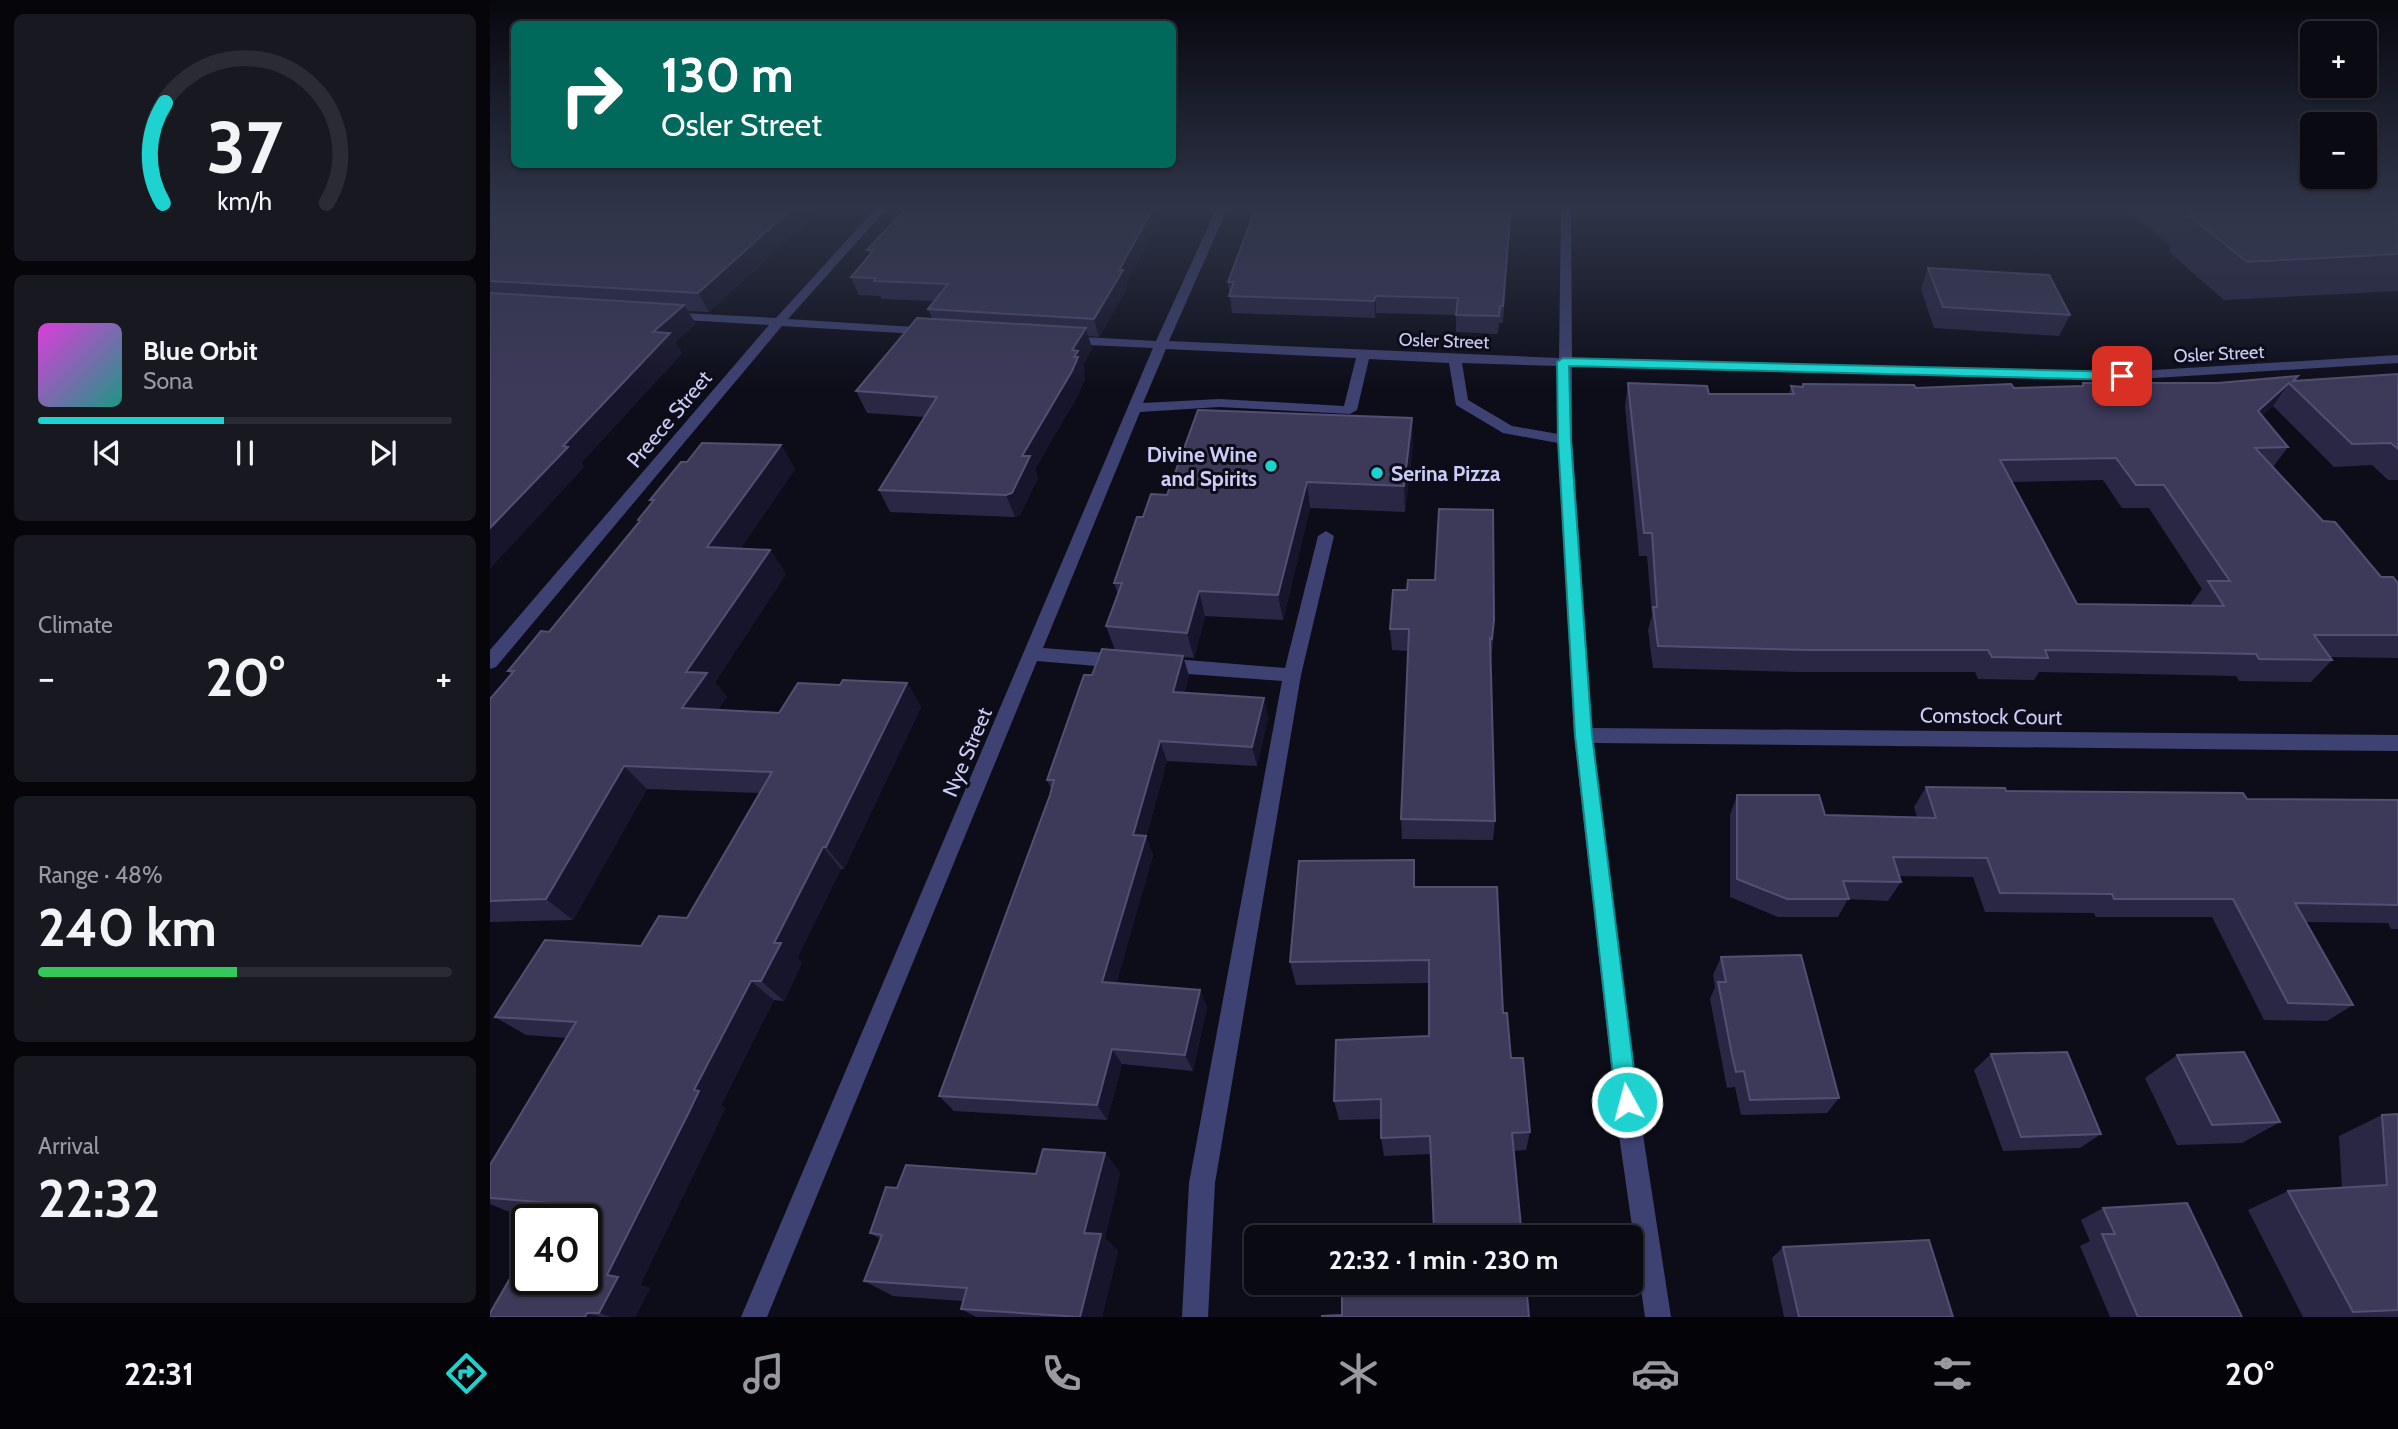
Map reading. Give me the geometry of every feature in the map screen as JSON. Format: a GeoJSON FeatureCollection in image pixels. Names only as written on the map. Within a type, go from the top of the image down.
{"type":"FeatureCollection","features":[{"type":"Feature","properties":{"kind":"street","name":"Preece Street"},"geometry":{"type":"LineString","coordinates":[[490,663],[779,322],[829,266]]}},
{"type":"Feature","properties":{"kind":"street","name":"Nye Street"},"geometry":{"type":"LineString","coordinates":[[754,1317],[1160,346],[1196,266]]}},
{"type":"Feature","properties":{"kind":"street"},"geometry":{"type":"LineString","coordinates":[[1565,266],[1565,440],[1583,735],[1630,1128],[1658,1317]]}},
{"type":"Feature","properties":{"kind":"street"},"geometry":{"type":"LineString","coordinates":[[655,315],[942,332]]}},
{"type":"Feature","properties":{"kind":"street","name":"Osler Street"},"geometry":{"type":"LineString","coordinates":[[1051,340],[1455,359],[2122,376],[2398,359]]}},
{"type":"Feature","properties":{"kind":"street"},"geometry":{"type":"LineString","coordinates":[[1136,408],[1219,403],[1350,410],[1363,355]]}},
{"type":"Feature","properties":{"kind":"street"},"geometry":{"type":"LineString","coordinates":[[1455,359],[1461,402],[1508,429],[1565,440]]}},
{"type":"Feature","properties":{"kind":"street"},"geometry":{"type":"LineString","coordinates":[[1195,1317],[1202,1183],[1292,675],[1326,536]]}},
{"type":"Feature","properties":{"kind":"street"},"geometry":{"type":"LineString","coordinates":[[1033,654],[1292,675]]}},
{"type":"Feature","properties":{"kind":"street","name":"Comstock Court"},"geometry":{"type":"LineString","coordinates":[[1583,735],[2398,743]]}},
{"type":"Feature","properties":{"kind":"building"},"geometry":{"type":"Polygon","coordinates":[[[490,266],[728,266],[698,293],[490,281],[490,266]]]}},
{"type":"Feature","properties":{"kind":"building"},"geometry":{"type":"Polygon","coordinates":[[[860,266],[1121,266],[1119,270],[1123,270],[1094,319],[928,309],[948,284],[874,281],[876,278],[851,277],[860,266]]]}},
{"type":"Feature","properties":{"kind":"building"},"geometry":{"type":"Polygon","coordinates":[[[1234,266],[1506,266],[1503,306],[1500,306],[1499,316],[1456,315],[1458,298],[1376,296],[1374,301],[1229,296],[1234,282],[1228,282],[1234,266]]]}},
{"type":"Feature","properties":{"kind":"building"},"geometry":{"type":"Polygon","coordinates":[[[1928,268],[2049,275],[2070,315],[1943,307],[1928,268]]]}},
{"type":"Feature","properties":{"kind":"building"},"geometry":{"type":"Polygon","coordinates":[[[490,293],[684,305],[653,332],[670,333],[563,446],[568,447],[490,528],[490,293]]]}},
{"type":"Feature","properties":{"kind":"building"},"geometry":{"type":"Polygon","coordinates":[[[917,318],[1086,328],[1072,350],[1078,351],[1074,357],[1078,357],[1072,371],[1022,456],[1030,456],[1012,493],[1006,495],[879,490],[937,397],[856,391],[917,318]]]}},
{"type":"Feature","properties":{"kind":"building"},"geometry":{"type":"Polygon","coordinates":[[[2398,374],[2398,449],[2391,443],[2352,444],[2289,383],[2258,411],[2288,447],[2255,448],[2323,521],[2335,522],[2381,577],[2393,577],[2398,583],[2398,635],[2314,635],[2332,660],[2259,659],[2256,654],[2045,650],[2048,658],[1992,657],[1988,650],[1810,650],[1658,646],[1653,607],[1657,607],[1652,533],[1644,533],[1628,383],[1707,386],[1709,394],[1794,394],[1791,386],[1803,387],[1803,384],[1914,385],[1916,388],[2011,384],[2014,388],[2083,386],[2083,383],[2218,383],[2298,376],[2293,381],[2398,374]],[[2116,458],[2000,460],[2077,604],[2224,606],[2208,581],[2230,581],[2164,485],[2136,485],[2116,458]]]}},
{"type":"Feature","properties":{"kind":"building"},"geometry":{"type":"Polygon","coordinates":[[[1198,410],[1412,418],[1404,486],[1307,482],[1278,595],[1199,591],[1187,633],[1106,626],[1122,583],[1114,583],[1137,517],[1143,517],[1151,494],[1167,495],[1198,410]]]}},
{"type":"Feature","properties":{"kind":"building"},"geometry":{"type":"Polygon","coordinates":[[[702,443],[781,445],[707,547],[770,550],[686,672],[707,673],[682,708],[779,713],[798,683],[840,685],[843,680],[907,683],[826,847],[823,847],[774,943],[781,943],[761,981],[751,981],[694,1090],[699,1091],[607,1275],[618,1277],[599,1313],[587,1313],[585,1317],[490,1317],[511,1277],[511,1295],[602,1295],[602,1204],[551,1204],[490,1198],[490,1165],[576,1022],[495,1017],[545,940],[641,946],[659,916],[687,918],[772,772],[624,766],[546,899],[490,901],[490,699],[514,671],[508,671],[541,631],[549,632],[640,521],[638,520],[654,500],[650,500],[681,462],[687,462],[702,443]]]}},
{"type":"Feature","properties":{"kind":"building"},"geometry":{"type":"Polygon","coordinates":[[[1439,509],[1493,510],[1494,620],[1492,639],[1490,638],[1495,821],[1401,819],[1409,629],[1390,629],[1393,590],[1407,590],[1408,580],[1435,580],[1439,509]]]}},
{"type":"Feature","properties":{"kind":"building"},"geometry":{"type":"Polygon","coordinates":[[[1102,649],[1183,656],[1173,692],[1264,698],[1252,747],[1160,741],[1133,835],[1146,836],[1102,982],[1200,990],[1185,1055],[1112,1049],[1097,1105],[939,1096],[1050,795],[1054,780],[1047,780],[1084,675],[1092,675],[1102,649]]]}},
{"type":"Feature","properties":{"kind":"building"},"geometry":{"type":"Polygon","coordinates":[[[1926,787],[2005,788],[2006,791],[2243,793],[2247,799],[2398,800],[2398,905],[2295,903],[2353,1005],[2288,1003],[2233,899],[2114,899],[2112,894],[2000,893],[1987,858],[1893,857],[1901,882],[1843,881],[1849,899],[1787,899],[1737,879],[1737,795],[1819,795],[1825,815],[1936,818],[1926,787]]]}},
{"type":"Feature","properties":{"kind":"building"},"geometry":{"type":"Polygon","coordinates":[[[1414,860],[1414,887],[1497,887],[1503,1013],[1507,1013],[1511,1058],[1523,1058],[1530,1132],[1512,1133],[1521,1225],[1434,1225],[1430,1136],[1381,1138],[1381,1099],[1334,1101],[1336,1040],[1429,1036],[1429,960],[1290,962],[1299,861],[1414,860]]]}},
{"type":"Feature","properties":{"kind":"building"},"geometry":{"type":"Polygon","coordinates":[[[1801,955],[1839,1098],[1750,1100],[1744,1071],[1736,1072],[1732,1055],[1718,982],[1726,982],[1721,957],[1801,955]]]}},
{"type":"Feature","properties":{"kind":"building"},"geometry":{"type":"Polygon","coordinates":[[[2067,1052],[2101,1134],[2021,1137],[1991,1054],[2067,1052]]]}},
{"type":"Feature","properties":{"kind":"building"},"geometry":{"type":"Polygon","coordinates":[[[2244,1052],[2280,1122],[2212,1125],[2177,1055],[2244,1052]]]}},
{"type":"Feature","properties":{"kind":"building"},"geometry":{"type":"Polygon","coordinates":[[[2398,1114],[2398,1310],[2353,1312],[2288,1191],[2387,1185],[2382,1115],[2398,1114]]]}},
{"type":"Feature","properties":{"kind":"building"},"geometry":{"type":"Polygon","coordinates":[[[1043,1149],[1105,1153],[1084,1233],[1101,1234],[1080,1317],[961,1309],[967,1288],[864,1281],[882,1235],[870,1233],[886,1187],[897,1188],[906,1165],[1036,1174],[1043,1149]]]}},
{"type":"Feature","properties":{"kind":"building"},"geometry":{"type":"Polygon","coordinates":[[[2187,1203],[2242,1317],[2138,1317],[2102,1234],[2115,1234],[2103,1208],[2187,1203]]]}},
{"type":"Feature","properties":{"kind":"building"},"geometry":{"type":"Polygon","coordinates":[[[1929,1240],[1953,1317],[1799,1317],[1783,1247],[1929,1240]]]}},
{"type":"Feature","properties":{"kind":"building"},"geometry":{"type":"Polygon","coordinates":[[[1342,1295],[1527,1295],[1529,1317],[1322,1317],[1342,1315],[1342,1295]]]}},
{"type":"Feature","properties":{"kind":"place","name":"Divine Wine and Spirits"},"geometry":{"type":"Point","coordinates":[1271,466]}},
{"type":"Feature","properties":{"kind":"place","name":"Serina Pizza"},"geometry":{"type":"Point","coordinates":[1377,473]}},
{"type":"Feature","properties":{"kind":"route"},"geometry":{"type":"LineString","coordinates":[[1627,1102],[1583,735],[1565,440],[1563,362],[2122,376]]}}]}
